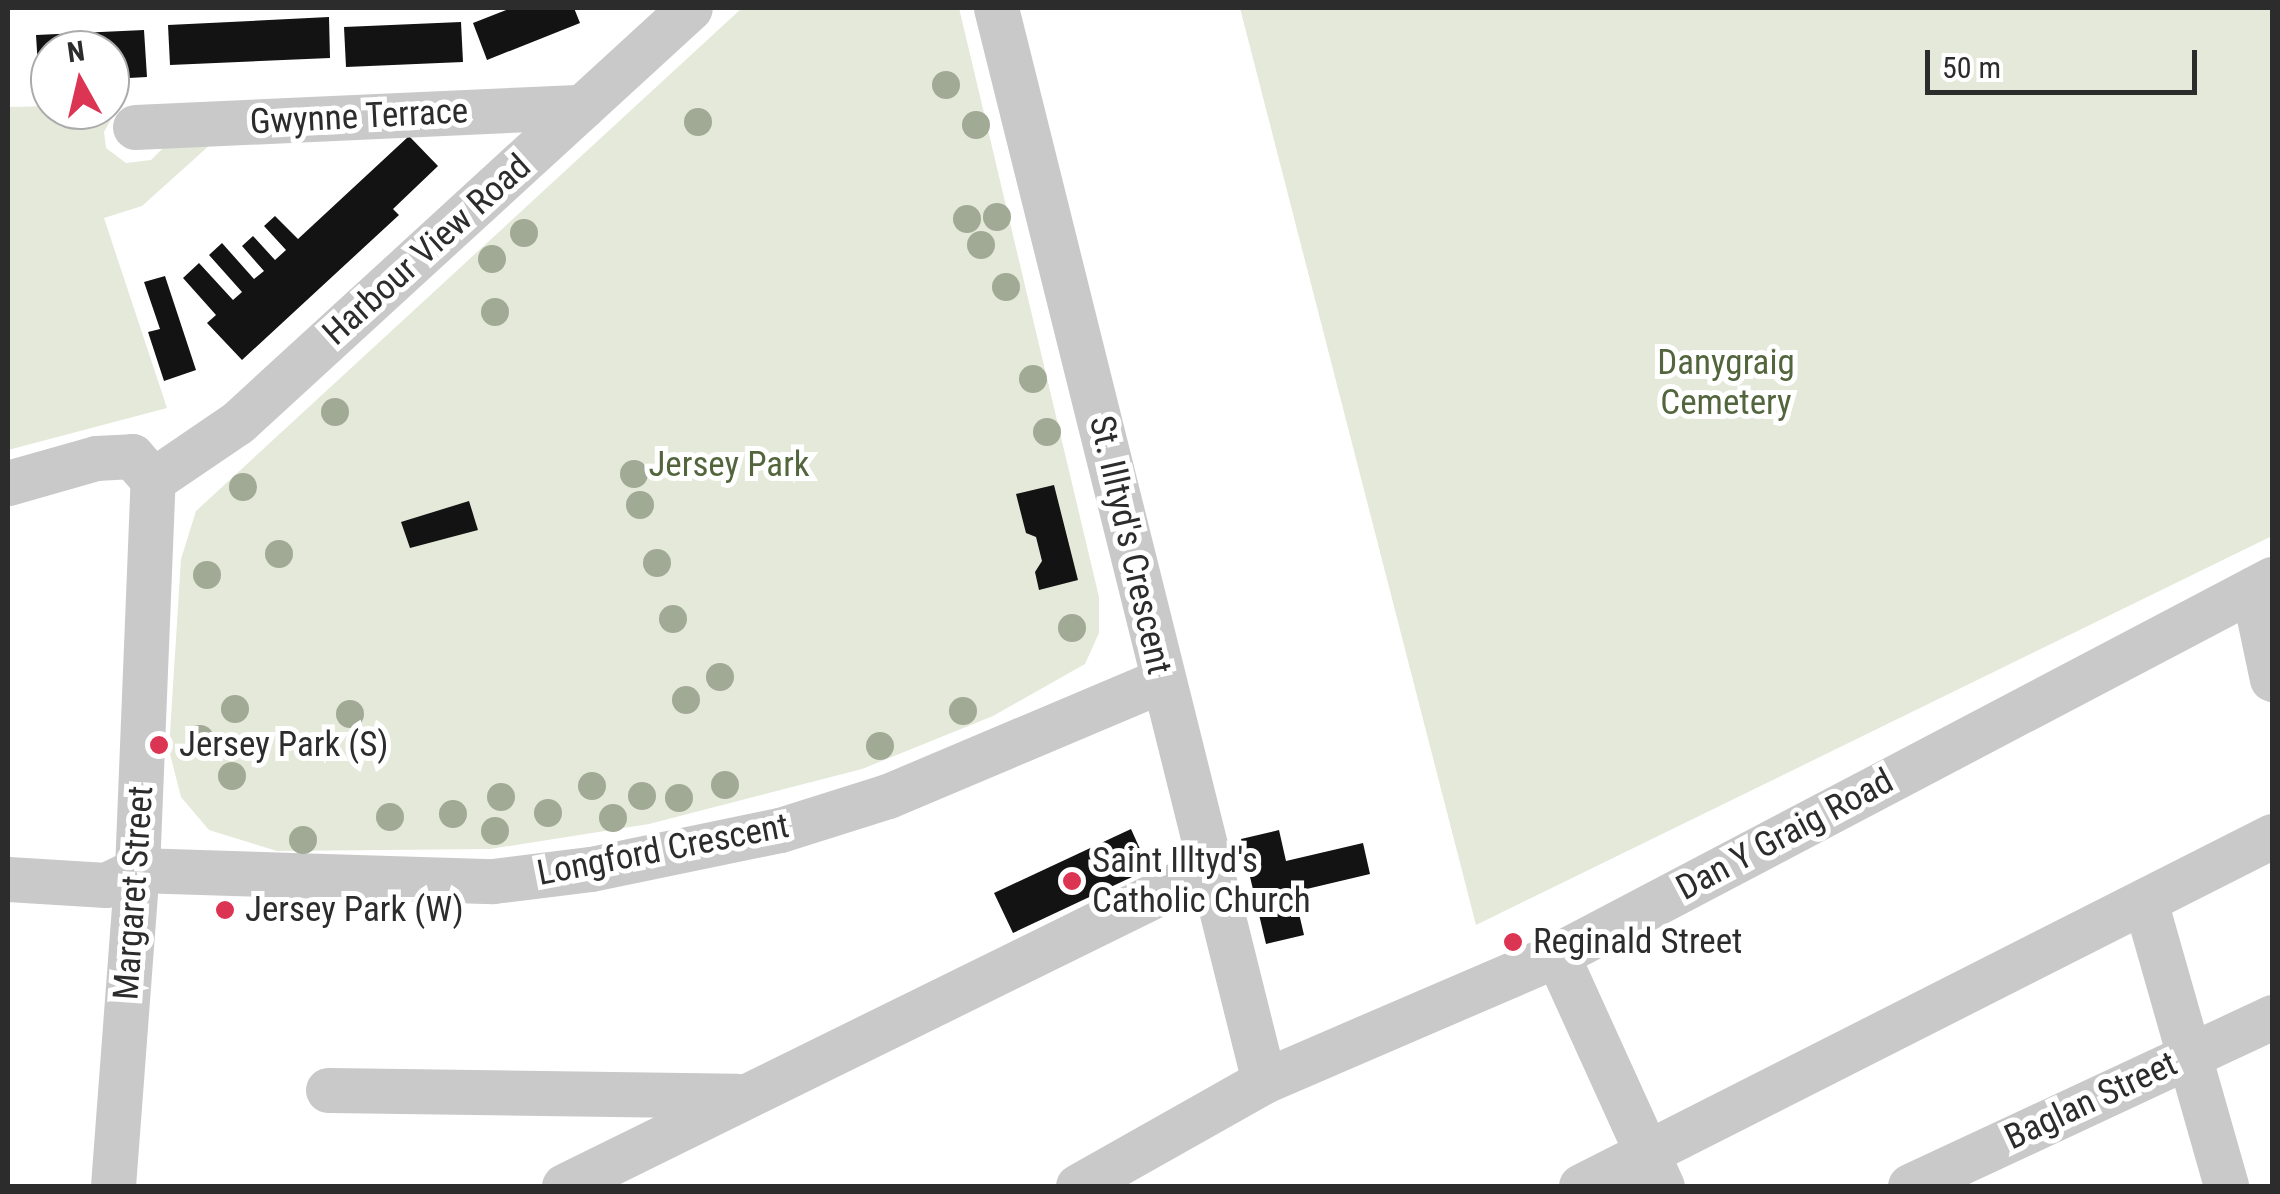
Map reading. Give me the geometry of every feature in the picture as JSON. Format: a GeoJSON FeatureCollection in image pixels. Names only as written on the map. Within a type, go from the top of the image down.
{"type":"FeatureCollection","features":[{"type":"Feature","properties":{"kind":"street","name":"Harbour View Road"},"geometry":{"type":"LineString","coordinates":[[154,480],[238,423],[690,8]]}},
{"type":"Feature","properties":{"kind":"street","name":"St. Illtyd's Crescent"},"geometry":{"type":"LineString","coordinates":[[996,8],[1264,1082]]}},
{"type":"Feature","properties":{"kind":"street","name":"Gwynne Terrace"},"geometry":{"type":"LineString","coordinates":[[136,127],[583,107]]}},
{"type":"Feature","properties":{"kind":"street"},"geometry":{"type":"LineString","coordinates":[[8,483],[96,458],[132,456],[154,480]]}},
{"type":"Feature","properties":{"kind":"street","name":"Margaret Street"},"geometry":{"type":"LineString","coordinates":[[113,1186],[137,870],[154,480]]}},
{"type":"Feature","properties":{"kind":"street"},"geometry":{"type":"LineString","coordinates":[[2263,584],[2272,678]]}},
{"type":"Feature","properties":{"kind":"street","name":"Dan Y Graig Road"},"geometry":{"type":"LineString","coordinates":[[1078,1186],[1264,1082],[1557,956],[2263,584]]}},
{"type":"Feature","properties":{"kind":"street","name":"Longford Crescent"},"geometry":{"type":"LineString","coordinates":[[8,879],[106,885],[137,870],[493,880],[591,869],[780,830],[888,796],[1162,680]]}},
{"type":"Feature","properties":{"kind":"street"},"geometry":{"type":"LineString","coordinates":[[1581,1186],[1654,1171],[2145,901],[2272,836]]}},
{"type":"Feature","properties":{"kind":"street"},"geometry":{"type":"LineString","coordinates":[[564,1186],[1210,868]]}},
{"type":"Feature","properties":{"kind":"street"},"geometry":{"type":"LineString","coordinates":[[2145,901],[2226,1186]]}},
{"type":"Feature","properties":{"kind":"street"},"geometry":{"type":"LineString","coordinates":[[1557,956],[1654,1171]]}},
{"type":"Feature","properties":{"kind":"street","name":"Baglan Street"},"geometry":{"type":"LineString","coordinates":[[1910,1186],[2272,1017]]}},
{"type":"Feature","properties":{"kind":"street"},"geometry":{"type":"LineString","coordinates":[[328,1090],[742,1096]]}},
{"type":"Feature","properties":{"kind":"green space","name":"Jersey Park"},"geometry":{"type":"Polygon","coordinates":[[[742,8],[959,8],[1099,597],[1099,633],[1085,664],[993,716],[862,769],[649,824],[490,849],[277,851],[209,830],[181,797],[169,750],[181,559],[196,511],[742,8]]]}},
{"type":"Feature","properties":{"kind":"green space","name":"Danygraig Cemetery"},"geometry":{"type":"Polygon","coordinates":[[[1240,8],[2272,8],[2272,536],[1476,925],[1240,8]]]}},
{"type":"Feature","properties":{"kind":"green space"},"geometry":{"type":"Polygon","coordinates":[[[30,106],[30,130],[105,130],[106,148],[126,163],[151,160],[166,145],[212,143],[142,206],[104,218],[167,408],[8,450],[8,107],[30,106]]]}},
{"type":"Feature","properties":{"kind":"building"},"geometry":{"type":"Polygon","coordinates":[[[511,8],[574,8],[580,23],[487,60],[473,23],[511,8]]]}},
{"type":"Feature","properties":{"kind":"building"},"geometry":{"type":"Polygon","coordinates":[[[329,17],[330,58],[170,65],[168,25],[329,17]]]}},
{"type":"Feature","properties":{"kind":"building"},"geometry":{"type":"Polygon","coordinates":[[[461,22],[463,62],[346,67],[344,27],[461,22]]]}},
{"type":"Feature","properties":{"kind":"building"},"geometry":{"type":"Polygon","coordinates":[[[144,30],[147,77],[130,78],[130,31],[144,30]]]}},
{"type":"Feature","properties":{"kind":"building"},"geometry":{"type":"Polygon","coordinates":[[[409,136],[438,166],[393,209],[399,215],[242,360],[207,323],[216,315],[183,278],[199,263],[233,300],[242,292],[209,255],[222,243],[254,279],[264,271],[242,246],[253,236],[275,260],[286,250],[264,226],[275,216],[298,239],[409,136]]]}},
{"type":"Feature","properties":{"kind":"building"},"geometry":{"type":"Polygon","coordinates":[[[165,276],[196,370],[164,381],[148,332],[160,329],[144,282],[165,276]]]}},
{"type":"Feature","properties":{"kind":"building"},"geometry":{"type":"Polygon","coordinates":[[[1054,485],[1078,580],[1039,590],[1035,572],[1042,561],[1036,537],[1026,533],[1016,494],[1054,485]]]}},
{"type":"Feature","properties":{"kind":"building"},"geometry":{"type":"Polygon","coordinates":[[[469,501],[478,530],[410,548],[401,522],[469,501]]]}},
{"type":"Feature","properties":{"kind":"building","name":"Saint Illtyd's Catholic Church"},"geometry":{"type":"Polygon","coordinates":[[[1131,829],[1149,869],[1013,933],[994,893],[1131,829]]]}},
{"type":"Feature","properties":{"kind":"building"},"geometry":{"type":"Polygon","coordinates":[[[1279,830],[1286,861],[1363,843],[1370,874],[1294,892],[1304,935],[1266,944],[1241,839],[1279,830]]]}},
{"type":"Feature","properties":{"kind":"place","name":"Jersey Park (S)"},"geometry":{"type":"Point","coordinates":[159,745]}},
{"type":"Feature","properties":{"kind":"place","name":"Saint Illtyd's Catholic Church"},"geometry":{"type":"Point","coordinates":[1072,881]}},
{"type":"Feature","properties":{"kind":"place","name":"Jersey Park (W)"},"geometry":{"type":"Point","coordinates":[225,910]}},
{"type":"Feature","properties":{"kind":"place","name":"Reginald Street"},"geometry":{"type":"Point","coordinates":[1513,942]}}]}
